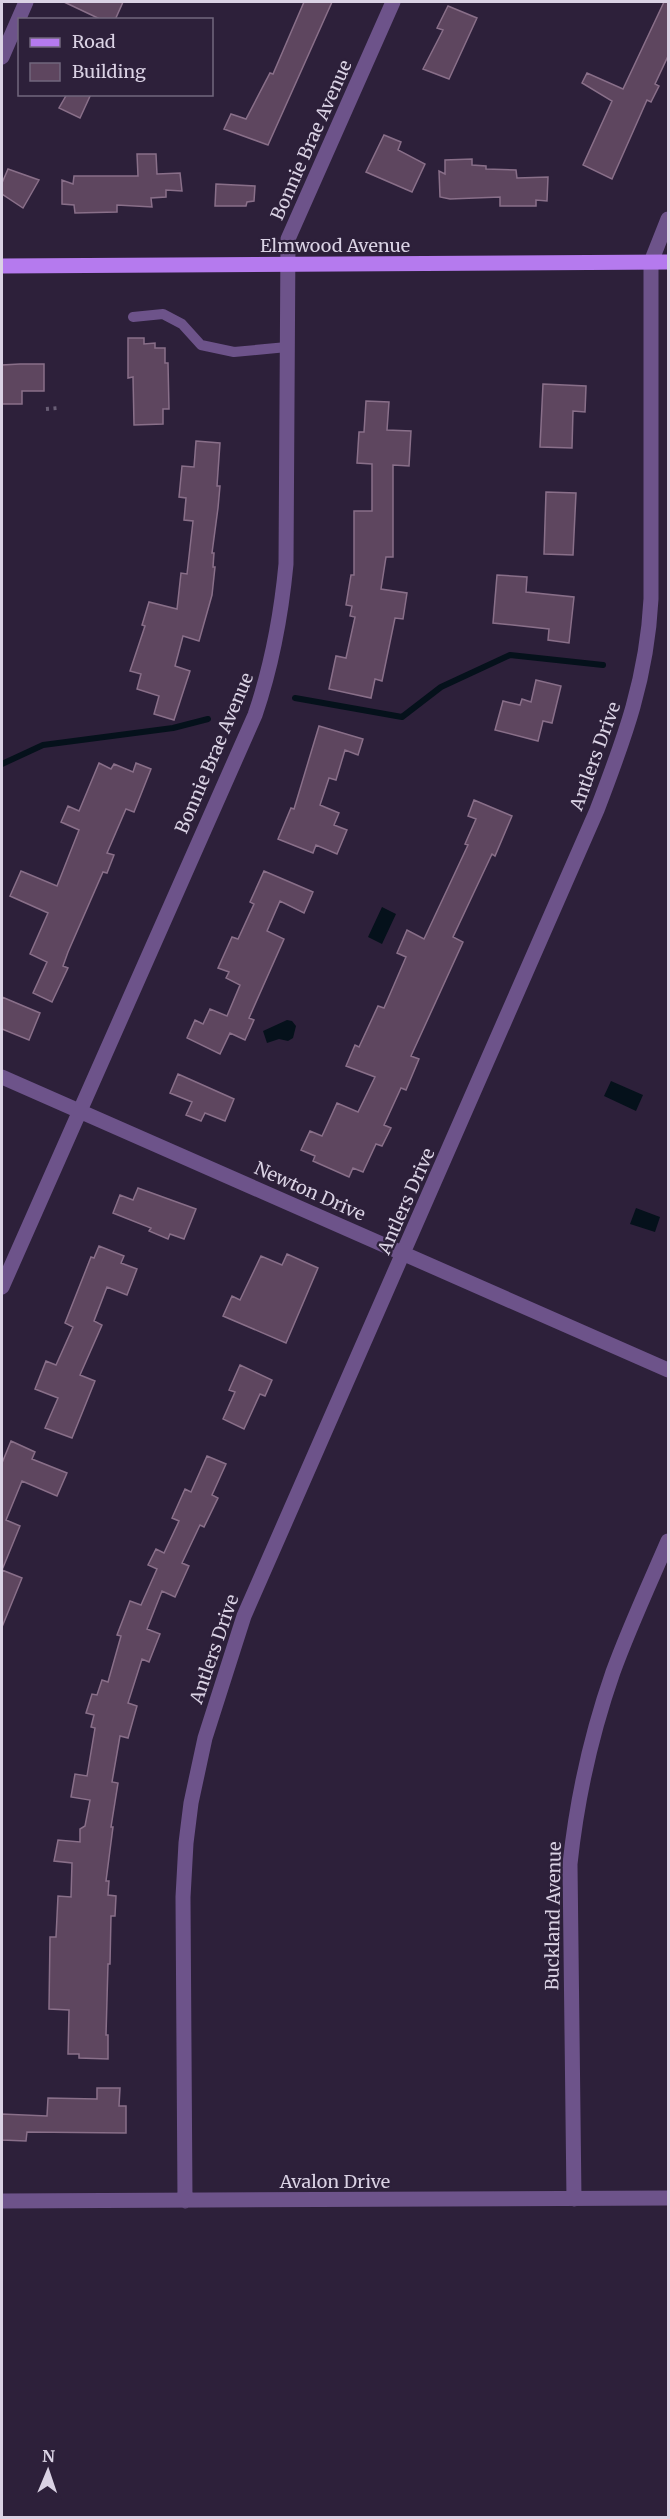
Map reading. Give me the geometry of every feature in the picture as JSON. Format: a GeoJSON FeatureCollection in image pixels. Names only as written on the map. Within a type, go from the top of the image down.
{"type":"FeatureCollection","features":[{"type":"Feature","properties":{"kind":"main road","name":"Elmwood Avenue"},"geometry":{"type":"LineString","coordinates":[[2,266],[669,262]]}},
{"type":"Feature","properties":{"kind":"street"},"geometry":{"type":"LineString","coordinates":[[19,18],[26,2]]}},
{"type":"Feature","properties":{"kind":"street","name":"Bonnie Brae Avenue"},"geometry":{"type":"LineString","coordinates":[[2,1287],[255,715],[266,681],[281,611],[286,564],[286,265],[288,239],[393,2]]}},
{"type":"Feature","properties":{"kind":"street"},"geometry":{"type":"LineString","coordinates":[[2,57],[18,20]]}},
{"type":"Feature","properties":{"kind":"street","name":"Antlers Drive"},"geometry":{"type":"LineString","coordinates":[[185,2201],[183,1897],[186,1843],[196,1772],[244,1616],[597,810],[627,732],[644,667],[651,599],[651,262],[669,219]]}},
{"type":"Feature","properties":{"kind":"street","name":"Newton Drive"},"geometry":{"type":"LineString","coordinates":[[2,1077],[669,1370]]}},
{"type":"Feature","properties":{"kind":"street","name":"Buckland Avenue"},"geometry":{"type":"LineString","coordinates":[[574,2199],[570,1864],[574,1823],[589,1749],[613,1672],[669,1542]]}},
{"type":"Feature","properties":{"kind":"street","name":"Avalon Drive"},"geometry":{"type":"LineString","coordinates":[[2,2201],[669,2198]]}},
{"type":"Feature","properties":{"kind":"lane"},"geometry":{"type":"LineString","coordinates":[[133,317],[163,314],[183,324],[201,345],[234,352],[287,347]]}},
{"type":"Feature","properties":{"kind":"path"},"geometry":{"type":"LineString","coordinates":[[46,409],[58,408]]}},
{"type":"Feature","properties":{"kind":"shaded area"},"geometry":{"type":"Polygon","coordinates":[[[382,907],[396,914],[382,944],[368,937],[382,907]]]}},
{"type":"Feature","properties":{"kind":"shaded area"},"geometry":{"type":"Polygon","coordinates":[[[287,1020],[292,1021],[296,1026],[293,1038],[288,1041],[279,1039],[267,1043],[263,1031],[287,1020]]]}},
{"type":"Feature","properties":{"kind":"shaded area"},"geometry":{"type":"Polygon","coordinates":[[[611,1081],[643,1095],[636,1111],[604,1096],[611,1081]]]}},
{"type":"Feature","properties":{"kind":"shaded area"},"geometry":{"type":"Polygon","coordinates":[[[636,1208],[660,1217],[655,1232],[630,1224],[636,1208]]]}},
{"type":"Feature","properties":{"kind":"building"},"geometry":{"type":"Polygon","coordinates":[[[64,2],[123,2],[116,18],[98,18],[64,2]]]}},
{"type":"Feature","properties":{"kind":"building"},"geometry":{"type":"Polygon","coordinates":[[[304,2],[332,2],[268,145],[224,129],[231,114],[246,119],[270,73],[273,74],[304,2]]]}},
{"type":"Feature","properties":{"kind":"building"},"geometry":{"type":"Polygon","coordinates":[[[664,2],[669,2],[669,54],[655,84],[659,86],[651,102],[647,100],[612,179],[583,165],[612,101],[582,83],[587,73],[623,89],[664,2]]]}},
{"type":"Feature","properties":{"kind":"building"},"geometry":{"type":"Polygon","coordinates":[[[448,6],[477,18],[449,79],[423,69],[443,30],[437,28],[448,6]]]}},
{"type":"Feature","properties":{"kind":"building"},"geometry":{"type":"Polygon","coordinates":[[[66,96],[90,96],[80,118],[59,108],[66,96]]]}},
{"type":"Feature","properties":{"kind":"building"},"geometry":{"type":"Polygon","coordinates":[[[384,135],[401,142],[398,150],[425,164],[412,192],[366,172],[384,135]]]}},
{"type":"Feature","properties":{"kind":"building"},"geometry":{"type":"Polygon","coordinates":[[[137,154],[156,154],[157,174],[180,173],[182,191],[166,190],[166,197],[151,198],[152,207],[117,205],[117,212],[75,213],[74,205],[62,204],[62,180],[73,184],[74,176],[138,176],[137,154]]]}},
{"type":"Feature","properties":{"kind":"building"},"geometry":{"type":"Polygon","coordinates":[[[472,159],[472,165],[486,166],[486,169],[516,170],[517,178],[548,177],[547,201],[536,200],[536,206],[500,206],[500,197],[450,199],[440,197],[439,171],[445,174],[445,160],[472,159]]]}},
{"type":"Feature","properties":{"kind":"building"},"geometry":{"type":"Polygon","coordinates":[[[8,169],[39,180],[23,208],[2,194],[2,183],[8,169]]]}},
{"type":"Feature","properties":{"kind":"building"},"geometry":{"type":"Polygon","coordinates":[[[216,184],[255,186],[254,201],[247,202],[246,206],[215,206],[216,184]]]}},
{"type":"Feature","properties":{"kind":"building"},"geometry":{"type":"Polygon","coordinates":[[[128,338],[144,338],[144,344],[155,343],[155,348],[165,348],[165,363],[168,363],[169,409],[163,409],[163,424],[134,425],[133,377],[128,378],[128,338]]]}},
{"type":"Feature","properties":{"kind":"building"},"geometry":{"type":"Polygon","coordinates":[[[44,364],[44,391],[22,391],[22,404],[2,404],[2,365],[44,364]]]}},
{"type":"Feature","properties":{"kind":"building"},"geometry":{"type":"Polygon","coordinates":[[[543,384],[586,386],[585,412],[573,411],[572,448],[540,447],[543,384]]]}},
{"type":"Feature","properties":{"kind":"building"},"geometry":{"type":"Polygon","coordinates":[[[366,401],[389,402],[387,430],[411,431],[409,466],[393,465],[393,557],[386,557],[381,589],[407,593],[403,619],[395,618],[382,681],[375,679],[371,698],[329,689],[336,656],[346,658],[355,617],[350,616],[352,606],[346,605],[351,575],[354,575],[354,511],[372,511],[372,464],[357,463],[359,432],[364,432],[366,401]]]}},
{"type":"Feature","properties":{"kind":"building"},"geometry":{"type":"Polygon","coordinates":[[[196,441],[220,443],[217,486],[220,486],[212,553],[214,553],[213,567],[215,567],[212,595],[199,641],[183,636],[175,666],[190,671],[174,720],[154,714],[159,696],[137,689],[141,674],[130,671],[145,626],[142,625],[149,602],[177,609],[181,573],[187,574],[193,521],[184,520],[186,498],[179,497],[182,466],[194,467],[196,441]]]}},
{"type":"Feature","properties":{"kind":"building"},"geometry":{"type":"Polygon","coordinates":[[[546,492],[576,493],[573,555],[544,554],[546,492]]]}},
{"type":"Feature","properties":{"kind":"building"},"geometry":{"type":"Polygon","coordinates":[[[497,575],[527,577],[526,592],[574,597],[569,643],[548,640],[549,629],[493,623],[497,575]]]}},
{"type":"Feature","properties":{"kind":"building"},"geometry":{"type":"Polygon","coordinates":[[[536,680],[561,686],[552,723],[543,721],[538,741],[495,730],[503,701],[520,705],[522,699],[531,702],[536,680]]]}},
{"type":"Feature","properties":{"kind":"building"},"geometry":{"type":"Polygon","coordinates":[[[319,726],[363,739],[358,755],[345,750],[336,780],[329,778],[320,805],[339,813],[334,825],[347,830],[337,854],[316,845],[313,853],[278,839],[291,808],[294,809],[319,726]]]}},
{"type":"Feature","properties":{"kind":"building"},"geometry":{"type":"Polygon","coordinates":[[[99,763],[111,769],[114,764],[133,772],[136,763],[151,769],[134,812],[126,809],[107,853],[114,855],[107,873],[103,872],[68,952],[63,966],[68,968],[52,1002],[33,993],[47,962],[30,954],[48,913],[10,896],[21,871],[57,886],[79,830],[61,822],[68,806],[79,811],[99,763]]]}},
{"type":"Feature","properties":{"kind":"building"},"geometry":{"type":"Polygon","coordinates":[[[474,800],[512,816],[495,856],[492,854],[453,937],[463,942],[411,1056],[419,1059],[406,1090],[401,1088],[384,1125],[391,1128],[382,1146],[376,1144],[363,1172],[353,1168],[349,1177],[313,1161],[315,1156],[301,1150],[310,1131],[322,1136],[337,1103],[358,1112],[375,1077],[346,1066],[355,1045],[359,1047],[378,1006],[384,1008],[406,957],[397,953],[407,930],[424,939],[468,845],[465,844],[476,819],[468,816],[474,800]]]}},
{"type":"Feature","properties":{"kind":"building"},"geometry":{"type":"Polygon","coordinates":[[[264,871],[313,892],[304,913],[280,901],[267,931],[284,939],[249,1018],[254,1020],[245,1040],[230,1033],[220,1054],[187,1038],[195,1020],[203,1024],[210,1009],[227,1016],[240,985],[226,978],[229,972],[218,968],[232,937],[238,939],[254,904],[250,902],[264,871]]]}},
{"type":"Feature","properties":{"kind":"building"},"geometry":{"type":"Polygon","coordinates":[[[2,997],[40,1013],[29,1040],[2,1029],[2,997]]]}},
{"type":"Feature","properties":{"kind":"building"},"geometry":{"type":"Polygon","coordinates":[[[178,1074],[234,1099],[225,1121],[205,1113],[201,1121],[186,1115],[192,1102],[170,1093],[178,1074]]]}},
{"type":"Feature","properties":{"kind":"building"},"geometry":{"type":"Polygon","coordinates":[[[138,1188],[196,1209],[184,1239],[170,1234],[168,1239],[149,1231],[151,1228],[113,1213],[120,1195],[133,1200],[138,1188]]]}},
{"type":"Feature","properties":{"kind":"building"},"geometry":{"type":"Polygon","coordinates":[[[99,1246],[124,1256],[121,1263],[137,1269],[127,1295],[107,1287],[94,1321],[102,1325],[80,1375],[95,1381],[72,1438],[45,1428],[58,1398],[35,1389],[46,1361],[56,1365],[73,1327],[65,1323],[91,1257],[94,1258],[99,1246]]]}},
{"type":"Feature","properties":{"kind":"building"},"geometry":{"type":"Polygon","coordinates":[[[287,1254],[318,1268],[286,1343],[223,1316],[232,1296],[240,1300],[261,1256],[282,1265],[287,1254]]]}},
{"type":"Feature","properties":{"kind":"building"},"geometry":{"type":"Polygon","coordinates":[[[240,1365],[272,1380],[265,1396],[260,1394],[244,1429],[223,1419],[235,1392],[229,1390],[240,1365]]]}},
{"type":"Feature","properties":{"kind":"building"},"geometry":{"type":"Polygon","coordinates":[[[11,1441],[35,1452],[32,1459],[67,1473],[57,1496],[22,1481],[6,1520],[20,1526],[2,1570],[2,1463],[11,1441]]]}},
{"type":"Feature","properties":{"kind":"building"},"geometry":{"type":"Polygon","coordinates":[[[207,1456],[226,1464],[212,1495],[218,1498],[204,1527],[200,1525],[182,1563],[189,1566],[175,1597],[162,1591],[147,1629],[160,1634],[149,1662],[142,1659],[128,1703],[137,1706],[128,1738],[120,1736],[112,1782],[118,1783],[106,1881],[109,1881],[108,1895],[116,1896],[115,1916],[111,1916],[110,1964],[108,1964],[106,2035],[108,2035],[108,2059],[79,2058],[79,2054],[68,2054],[69,2010],[49,2009],[50,1937],[56,1937],[58,1896],[71,1897],[72,1863],[54,1861],[58,1840],[80,1842],[80,1829],[85,1826],[90,1800],[71,1797],[75,1774],[87,1776],[95,1728],[91,1727],[94,1715],[86,1713],[92,1694],[97,1695],[102,1680],[108,1682],[121,1636],[117,1635],[130,1601],[141,1605],[157,1569],[148,1565],[156,1549],[164,1553],[179,1521],[172,1518],[185,1489],[191,1492],[207,1456]]]}},
{"type":"Feature","properties":{"kind":"building"},"geometry":{"type":"Polygon","coordinates":[[[2,1570],[22,1578],[2,1627],[2,1570]]]}},
{"type":"Feature","properties":{"kind":"building"},"geometry":{"type":"Polygon","coordinates":[[[97,2088],[120,2088],[119,2106],[126,2106],[126,2133],[27,2132],[26,2141],[2,2140],[2,2114],[47,2116],[48,2098],[97,2099],[97,2088]]]}},
{"type":"Feature","properties":{"kind":"waterway"},"geometry":{"type":"LineString","coordinates":[[295,698],[402,717],[441,687],[510,655],[603,665]]}},
{"type":"Feature","properties":{"kind":"waterway"},"geometry":{"type":"LineString","coordinates":[[2,764],[43,745],[173,728],[208,719]]}}]}
